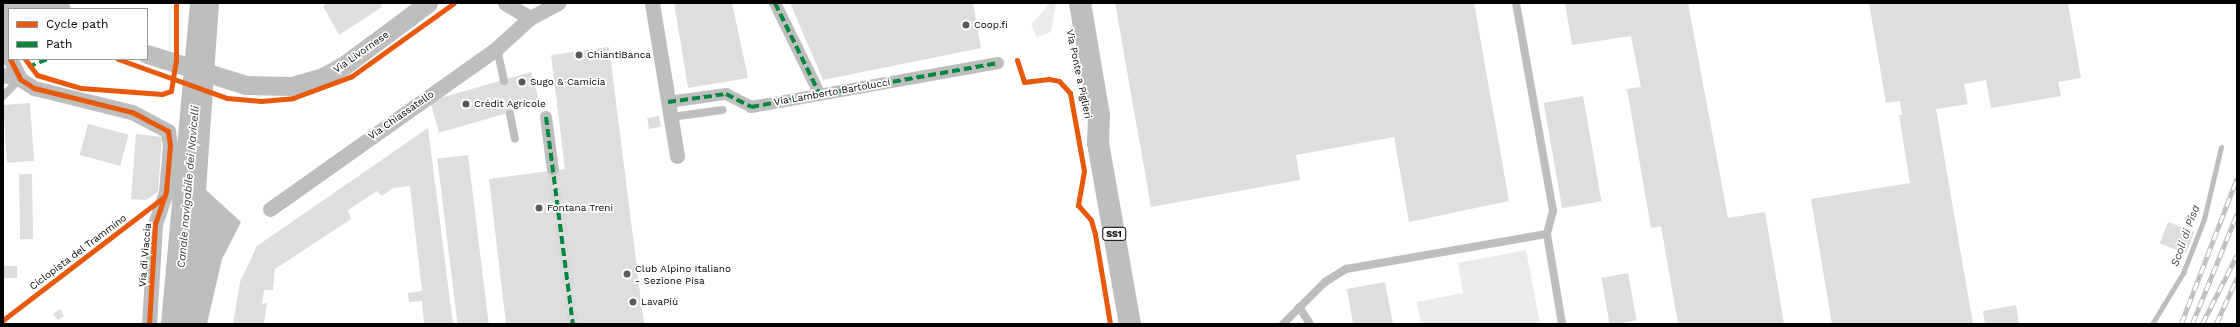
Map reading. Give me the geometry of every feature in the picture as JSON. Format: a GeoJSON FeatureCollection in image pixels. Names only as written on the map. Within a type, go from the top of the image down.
{"type":"FeatureCollection","features":[{"type":"Feature","properties":{"kind":"main road","name":"Via Ponte a Piglieri"},"geometry":{"type":"LineString","coordinates":[[1065,3],[1088,119],[1098,143]]}},
{"type":"Feature","properties":{"kind":"main road","name":"Via Ponte a Piglieri"},"geometry":{"type":"LineString","coordinates":[[1080,3],[1099,115],[1098,143],[1130,324]]}},
{"type":"Feature","properties":{"kind":"street","name":"Via Livornese"},"geometry":{"type":"LineString","coordinates":[[152,56],[246,85],[280,87],[322,77],[346,64],[428,3]]}},
{"type":"Feature","properties":{"kind":"street"},"geometry":{"type":"LineString","coordinates":[[506,3],[530,18]]}},
{"type":"Feature","properties":{"kind":"street","name":"Via Chiassatello"},"geometry":{"type":"LineString","coordinates":[[270,209],[497,48],[530,18],[558,3]]}},
{"type":"Feature","properties":{"kind":"street"},"geometry":{"type":"LineString","coordinates":[[652,3],[677,156]]}},
{"type":"Feature","properties":{"kind":"street"},"geometry":{"type":"LineString","coordinates":[[775,3],[819,93]]}},
{"type":"Feature","properties":{"kind":"street"},"geometry":{"type":"LineString","coordinates":[[3,6],[51,8]]}},
{"type":"Feature","properties":{"kind":"street"},"geometry":{"type":"LineString","coordinates":[[12,60],[20,78]]}},
{"type":"Feature","properties":{"kind":"street","name":"Via Lamberto Bartolucci"},"geometry":{"type":"LineString","coordinates":[[669,110],[726,94],[751,107],[819,93],[998,63]]}},
{"type":"Feature","properties":{"kind":"street","name":"Via di Viaccia"},"geometry":{"type":"LineString","coordinates":[[3,75],[20,78],[46,93],[132,112],[168,131],[170,145],[166,192],[155,224],[149,324]]}},
{"type":"Feature","properties":{"kind":"street"},"geometry":{"type":"LineString","coordinates":[[546,117],[553,170]]}},
{"type":"Feature","properties":{"kind":"lane"},"geometry":{"type":"LineString","coordinates":[[1516,3],[1553,211],[1547,234],[1562,324]]}},
{"type":"Feature","properties":{"kind":"lane"},"geometry":{"type":"LineString","coordinates":[[497,48],[504,81]]}},
{"type":"Feature","properties":{"kind":"lane"},"geometry":{"type":"LineString","coordinates":[[3,96],[20,78]]}},
{"type":"Feature","properties":{"kind":"lane"},"geometry":{"type":"LineString","coordinates":[[669,110],[723,110]]}},
{"type":"Feature","properties":{"kind":"lane"},"geometry":{"type":"LineString","coordinates":[[510,114],[515,139]]}},
{"type":"Feature","properties":{"kind":"lane"},"geometry":{"type":"LineString","coordinates":[[1283,324],[1328,279],[1346,269],[1547,234]]}},
{"type":"Feature","properties":{"kind":"lane"},"geometry":{"type":"LineString","coordinates":[[1299,307],[1310,324]]}},
{"type":"Feature","properties":{"kind":"shaded area"},"geometry":{"type":"Polygon","coordinates":[[[1050,3],[1056,3],[1051,32],[1037,37],[1031,25],[1050,3]]]}},
{"type":"Feature","properties":{"kind":"shaded area"},"geometry":{"type":"Polygon","coordinates":[[[1526,250],[1540,324],[1421,324],[1417,302],[1463,293],[1458,263],[1526,250]]]}},
{"type":"Feature","properties":{"kind":"water","name":"Canale navigabile dei Navicelli"},"geometry":{"type":"Polygon","coordinates":[[[190,3],[219,3],[206,190],[241,222],[222,259],[207,324],[161,324],[190,3]]]}},
{"type":"Feature","properties":{"kind":"building"},"geometry":{"type":"Polygon","coordinates":[[[328,3],[380,3],[382,7],[339,35],[323,6],[328,3]]]}},
{"type":"Feature","properties":{"kind":"building"},"geometry":{"type":"Polygon","coordinates":[[[674,3],[732,3],[748,78],[688,88],[674,3]]]}},
{"type":"Feature","properties":{"kind":"building"},"geometry":{"type":"Polygon","coordinates":[[[790,3],[973,3],[981,48],[823,80],[790,3]]]}},
{"type":"Feature","properties":{"kind":"building"},"geometry":{"type":"Polygon","coordinates":[[[1115,3],[1474,3],[1509,201],[1409,222],[1394,137],[1296,155],[1300,180],[1151,207],[1115,3]]]}},
{"type":"Feature","properties":{"kind":"building"},"geometry":{"type":"Polygon","coordinates":[[[1565,3],[1688,3],[1728,218],[1765,212],[1784,324],[1678,324],[1661,226],[1651,228],[1627,89],[1641,87],[1631,36],[1572,45],[1565,3]]]}},
{"type":"Feature","properties":{"kind":"building"},"geometry":{"type":"Polygon","coordinates":[[[1869,3],[2068,3],[2081,78],[2058,82],[2061,96],[1991,108],[1986,80],[1964,84],[1968,104],[1936,109],[1973,324],[1832,324],[1811,199],[1910,183],[1899,115],[1902,115],[1900,101],[1886,103],[1869,3]]]}},
{"type":"Feature","properties":{"kind":"building"},"geometry":{"type":"Polygon","coordinates":[[[609,47],[644,324],[506,324],[489,179],[565,169],[551,55],[609,47]]]}},
{"type":"Feature","properties":{"kind":"building"},"geometry":{"type":"Polygon","coordinates":[[[531,72],[540,104],[439,133],[430,101],[531,72]]]}},
{"type":"Feature","properties":{"kind":"building"},"geometry":{"type":"Polygon","coordinates":[[[1583,96],[1602,201],[1562,208],[1544,103],[1583,96]]]}},
{"type":"Feature","properties":{"kind":"building"},"geometry":{"type":"Polygon","coordinates":[[[30,103],[34,161],[7,163],[3,105],[30,103]]]}},
{"type":"Feature","properties":{"kind":"building"},"geometry":{"type":"Polygon","coordinates":[[[659,116],[661,127],[649,129],[647,118],[659,116]]]}},
{"type":"Feature","properties":{"kind":"building"},"geometry":{"type":"Polygon","coordinates":[[[88,124],[129,135],[120,166],[80,155],[88,124]]]}},
{"type":"Feature","properties":{"kind":"building"},"geometry":{"type":"Polygon","coordinates":[[[428,128],[453,324],[424,324],[422,301],[409,302],[408,293],[422,291],[410,186],[393,188],[382,196],[377,191],[348,210],[351,219],[275,269],[273,290],[264,290],[262,304],[267,303],[264,324],[233,324],[240,282],[257,246],[428,128]]]}},
{"type":"Feature","properties":{"kind":"building"},"geometry":{"type":"Polygon","coordinates":[[[136,134],[162,137],[158,192],[146,200],[131,199],[136,134]]]}},
{"type":"Feature","properties":{"kind":"building"},"geometry":{"type":"Polygon","coordinates":[[[468,155],[489,324],[458,324],[437,159],[468,155]]]}},
{"type":"Feature","properties":{"kind":"building"},"geometry":{"type":"Polygon","coordinates":[[[19,174],[32,174],[33,239],[20,239],[19,174]]]}},
{"type":"Feature","properties":{"kind":"building"},"geometry":{"type":"Polygon","coordinates":[[[2168,222],[2194,232],[2186,254],[2160,243],[2168,222]]]}},
{"type":"Feature","properties":{"kind":"building"},"geometry":{"type":"Polygon","coordinates":[[[3,266],[17,266],[17,278],[3,278],[3,266]]]}},
{"type":"Feature","properties":{"kind":"building"},"geometry":{"type":"Polygon","coordinates":[[[1628,273],[1636,320],[1610,324],[1601,278],[1628,273]]]}},
{"type":"Feature","properties":{"kind":"building"},"geometry":{"type":"Polygon","coordinates":[[[1385,282],[1393,324],[1353,324],[1347,289],[1385,282]]]}},
{"type":"Feature","properties":{"kind":"building"},"geometry":{"type":"Polygon","coordinates":[[[2016,305],[2019,324],[1985,324],[1983,311],[2016,305]]]}},
{"type":"Feature","properties":{"kind":"building"},"geometry":{"type":"Polygon","coordinates":[[[60,309],[64,316],[58,320],[53,314],[60,309]]]}},
{"type":"Feature","properties":{"kind":"waterway","name":"Scoli di Pisa"},"geometry":{"type":"LineString","coordinates":[[2152,324],[2183,273],[2204,219],[2221,147]]}},
{"type":"Feature","properties":{"kind":"tunnel"},"geometry":{"type":"LineString","coordinates":[[553,170],[573,324]]}},
{"type":"Feature","properties":{"kind":"railway"},"geometry":{"type":"LineString","coordinates":[[2181,324],[2237,178]]}},
{"type":"Feature","properties":{"kind":"railway"},"geometry":{"type":"LineString","coordinates":[[2192,324],[2237,214]]}},
{"type":"Feature","properties":{"kind":"railway"},"geometry":{"type":"LineString","coordinates":[[2202,324],[2237,255]]}},
{"type":"Feature","properties":{"kind":"railway"},"geometry":{"type":"LineString","coordinates":[[2216,324],[2237,278]]}},
{"type":"Feature","properties":{"kind":"marked path"},"geometry":{"type":"LineString","coordinates":[[775,3],[819,93]]}},
{"type":"Feature","properties":{"kind":"marked path"},"geometry":{"type":"LineString","coordinates":[[28,67],[46,60]]}},
{"type":"Feature","properties":{"kind":"marked path"},"geometry":{"type":"LineString","coordinates":[[668,102],[726,94],[751,107],[998,63]]}},
{"type":"Feature","properties":{"kind":"marked path"},"geometry":{"type":"LineString","coordinates":[[546,117],[573,324]]}},
{"type":"Feature","properties":{"kind":"cycle path"},"geometry":{"type":"LineString","coordinates":[[26,60],[37,75],[81,88],[162,94],[171,91],[176,61],[176,3]]}},
{"type":"Feature","properties":{"kind":"cycle path"},"geometry":{"type":"LineString","coordinates":[[121,60],[227,98],[261,101],[293,98],[352,76],[454,3]]}},
{"type":"Feature","properties":{"kind":"cycle path"},"geometry":{"type":"LineString","coordinates":[[10,60],[20,79],[34,88],[132,112],[168,131],[170,145],[166,192],[155,224],[149,324]]}},
{"type":"Feature","properties":{"kind":"cycle path"},"geometry":{"type":"LineString","coordinates":[[1017,60],[1024,82],[1049,79],[1059,81],[1070,93],[1084,171],[1078,205],[1091,220],[1095,234],[1110,324]]}},
{"type":"Feature","properties":{"kind":"cycle path","name":"Ciclopista del Trammino"},"geometry":{"type":"LineString","coordinates":[[3,320],[164,197]]}},
{"type":"Feature","properties":{"kind":"place","name":"Coop.fi"},"geometry":{"type":"Point","coordinates":[966,25]}},
{"type":"Feature","properties":{"kind":"place","name":"ChiantiBanca"},"geometry":{"type":"Point","coordinates":[579,55]}},
{"type":"Feature","properties":{"kind":"place","name":"Sugo & Camicia"},"geometry":{"type":"Point","coordinates":[522,82]}},
{"type":"Feature","properties":{"kind":"place","name":"Crédit Agricole"},"geometry":{"type":"Point","coordinates":[466,104]}},
{"type":"Feature","properties":{"kind":"place","name":"Fontana Treni"},"geometry":{"type":"Point","coordinates":[539,208]}},
{"type":"Feature","properties":{"kind":"place","name":"Club Alpino Italiano - Sezione Pisa"},"geometry":{"type":"Point","coordinates":[627,274]}},
{"type":"Feature","properties":{"kind":"place","name":"LavaPiù"},"geometry":{"type":"Point","coordinates":[633,302]}}]}
